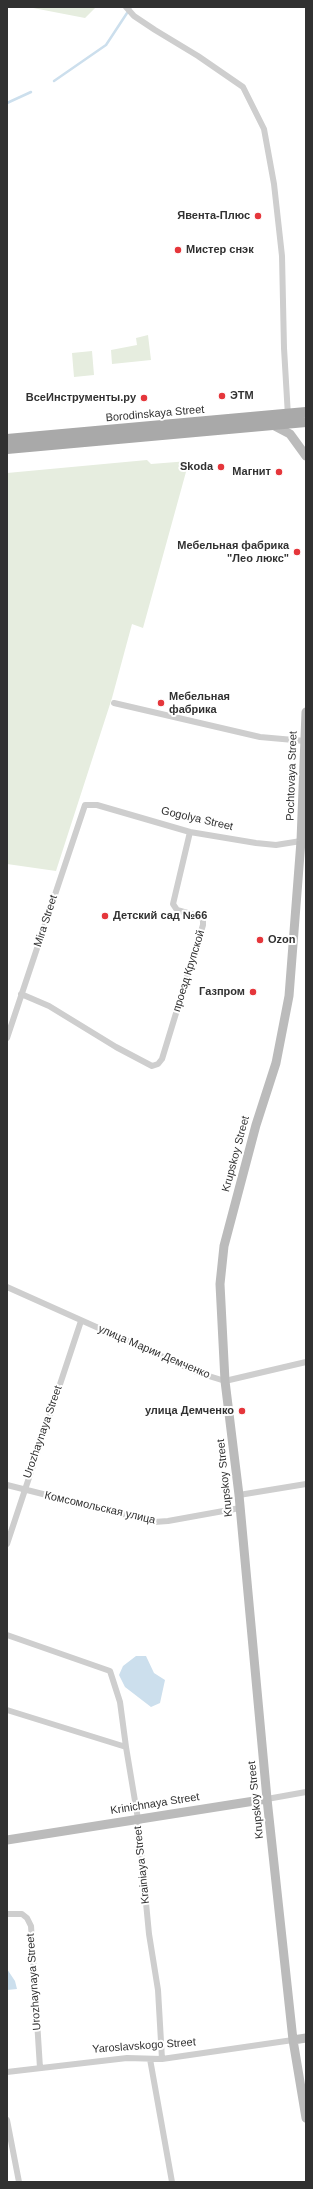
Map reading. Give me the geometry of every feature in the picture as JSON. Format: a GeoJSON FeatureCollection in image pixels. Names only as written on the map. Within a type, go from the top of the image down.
{"type":"FeatureCollection","features":[{"type":"Feature","properties":{"kind":"main road","name":"Borodinskaya Street"},"geometry":{"type":"LineString","coordinates":[[7,448],[270,424],[306,412]]}},
{"type":"Feature","properties":{"kind":"main road","name":"Borodinskaya Street"},"geometry":{"type":"LineString","coordinates":[[7,439],[288,418],[306,422]]}},
{"type":"Feature","properties":{"kind":"street"},"geometry":{"type":"LineString","coordinates":[[127,8],[134,16],[154,30],[198,56],[243,87],[264,129],[274,185],[282,256],[284,348],[288,418]]}},
{"type":"Feature","properties":{"kind":"street"},"geometry":{"type":"LineString","coordinates":[[270,424],[290,434],[306,456]]}},
{"type":"Feature","properties":{"kind":"street"},"geometry":{"type":"LineString","coordinates":[[114,703],[260,737],[305,741]]}},
{"type":"Feature","properties":{"kind":"street","name":"Pochtovaya Street"},"geometry":{"type":"LineString","coordinates":[[304,842],[306,712]]}},
{"type":"Feature","properties":{"kind":"street","name":"Gogolya Street"},"geometry":{"type":"LineString","coordinates":[[85,805],[97,805],[190,832],[276,845],[304,842]]}},
{"type":"Feature","properties":{"kind":"street","name":"Mira Street"},"geometry":{"type":"LineString","coordinates":[[7,1038],[85,805]]}},
{"type":"Feature","properties":{"kind":"street","name":"проезд Крупской"},"geometry":{"type":"LineString","coordinates":[[21,994],[49,1006],[116,1047],[152,1066],[158,1064],[162,1059],[203,926],[203,920],[198,916],[177,910],[173,904],[190,832]]}},
{"type":"Feature","properties":{"kind":"street","name":"Krupskoy Street"},"geometry":{"type":"LineString","coordinates":[[304,842],[289,996],[276,1063],[256,1125],[224,1246],[220,1284],[225,1381],[239,1495],[267,1799],[293,2040],[306,2118]]}},
{"type":"Feature","properties":{"kind":"street"},"geometry":{"type":"LineString","coordinates":[[7,1012],[14,1014]]}},
{"type":"Feature","properties":{"kind":"street","name":"улица Марии Демченко"},"geometry":{"type":"LineString","coordinates":[[7,1287],[81,1322],[200,1373],[225,1381]]}},
{"type":"Feature","properties":{"kind":"street","name":"Urozhaynaya Street"},"geometry":{"type":"LineString","coordinates":[[7,1544],[23,1490],[81,1322]]}},
{"type":"Feature","properties":{"kind":"street"},"geometry":{"type":"LineString","coordinates":[[225,1381],[306,1362]]}},
{"type":"Feature","properties":{"kind":"street"},"geometry":{"type":"LineString","coordinates":[[239,1495],[306,1484]]}},
{"type":"Feature","properties":{"kind":"street","name":"Комсомольская улица"},"geometry":{"type":"LineString","coordinates":[[7,1485],[161,1522],[240,1508]]}},
{"type":"Feature","properties":{"kind":"street","name":"Krainiaya Street"},"geometry":{"type":"LineString","coordinates":[[7,1635],[110,1671],[120,1702],[138,1819],[149,1934],[158,1990],[162,2059]]}},
{"type":"Feature","properties":{"kind":"street"},"geometry":{"type":"LineString","coordinates":[[7,1710],[126,1747]]}},
{"type":"Feature","properties":{"kind":"street","name":"Krinichnaya Street"},"geometry":{"type":"LineString","coordinates":[[7,1840],[306,1792]]}},
{"type":"Feature","properties":{"kind":"street","name":"Urozhaynaya Street"},"geometry":{"type":"LineString","coordinates":[[7,1914],[22,1914],[27,1918],[30,1926],[40,2068]]}},
{"type":"Feature","properties":{"kind":"street","name":"Yaroslavskogo Street"},"geometry":{"type":"LineString","coordinates":[[7,2072],[127,2058],[162,2059],[306,2038]]}},
{"type":"Feature","properties":{"kind":"street"},"geometry":{"type":"LineString","coordinates":[[150,2059],[172,2182]]}},
{"type":"Feature","properties":{"kind":"street"},"geometry":{"type":"LineString","coordinates":[[7,2120],[19,2182]]}},
{"type":"Feature","properties":{"kind":"shaded area"},"geometry":{"type":"Polygon","coordinates":[[[28,7],[96,7],[85,18],[28,7]]]}},
{"type":"Feature","properties":{"kind":"shaded area"},"geometry":{"type":"Polygon","coordinates":[[[148,335],[151,360],[112,364],[111,350],[137,345],[136,338],[148,335]]]}},
{"type":"Feature","properties":{"kind":"shaded area"},"geometry":{"type":"Polygon","coordinates":[[[92,351],[94,375],[74,377],[72,353],[92,351]]]}},
{"type":"Feature","properties":{"kind":"shaded area"},"geometry":{"type":"Polygon","coordinates":[[[147,460],[151,464],[189,461],[143,628],[132,624],[112,698],[56,871],[7,864],[7,473],[147,460]]]}},
{"type":"Feature","properties":{"kind":"water"},"geometry":{"type":"Polygon","coordinates":[[[136,1656],[146,1656],[154,1673],[165,1680],[160,1703],[151,1707],[125,1687],[119,1675],[123,1666],[136,1656]]]}},
{"type":"Feature","properties":{"kind":"water"},"geometry":{"type":"Polygon","coordinates":[[[7,1969],[15,1981],[17,1989],[7,1990],[7,1969]]]}},
{"type":"Feature","properties":{"kind":"waterway"},"geometry":{"type":"LineString","coordinates":[[54,81],[106,45],[131,7]]}},
{"type":"Feature","properties":{"kind":"waterway"},"geometry":{"type":"LineString","coordinates":[[7,103],[31,92]]}},
{"type":"Feature","properties":{"kind":"place","name":"Явента-Плюс"},"geometry":{"type":"Point","coordinates":[258,216]}},
{"type":"Feature","properties":{"kind":"place","name":"Мистер снэк"},"geometry":{"type":"Point","coordinates":[178,250]}},
{"type":"Feature","properties":{"kind":"place","name":"ЭТМ"},"geometry":{"type":"Point","coordinates":[222,396]}},
{"type":"Feature","properties":{"kind":"place","name":"ВсеИнструменты.ру"},"geometry":{"type":"Point","coordinates":[144,398]}},
{"type":"Feature","properties":{"kind":"place","name":"Skoda"},"geometry":{"type":"Point","coordinates":[221,467]}},
{"type":"Feature","properties":{"kind":"place","name":"Магнит"},"geometry":{"type":"Point","coordinates":[279,472]}},
{"type":"Feature","properties":{"kind":"place","name":"Мебельная фабрика \"Лео люкс\""},"geometry":{"type":"Point","coordinates":[297,552]}},
{"type":"Feature","properties":{"kind":"place","name":"Мебельная фабрика"},"geometry":{"type":"Point","coordinates":[161,703]}},
{"type":"Feature","properties":{"kind":"place","name":"Детский сад №66"},"geometry":{"type":"Point","coordinates":[105,916]}},
{"type":"Feature","properties":{"kind":"place","name":"Ozon"},"geometry":{"type":"Point","coordinates":[260,940]}},
{"type":"Feature","properties":{"kind":"place","name":"Газпром"},"geometry":{"type":"Point","coordinates":[253,992]}},
{"type":"Feature","properties":{"kind":"place","name":"улица Демченко"},"geometry":{"type":"Point","coordinates":[242,1411]}}]}
